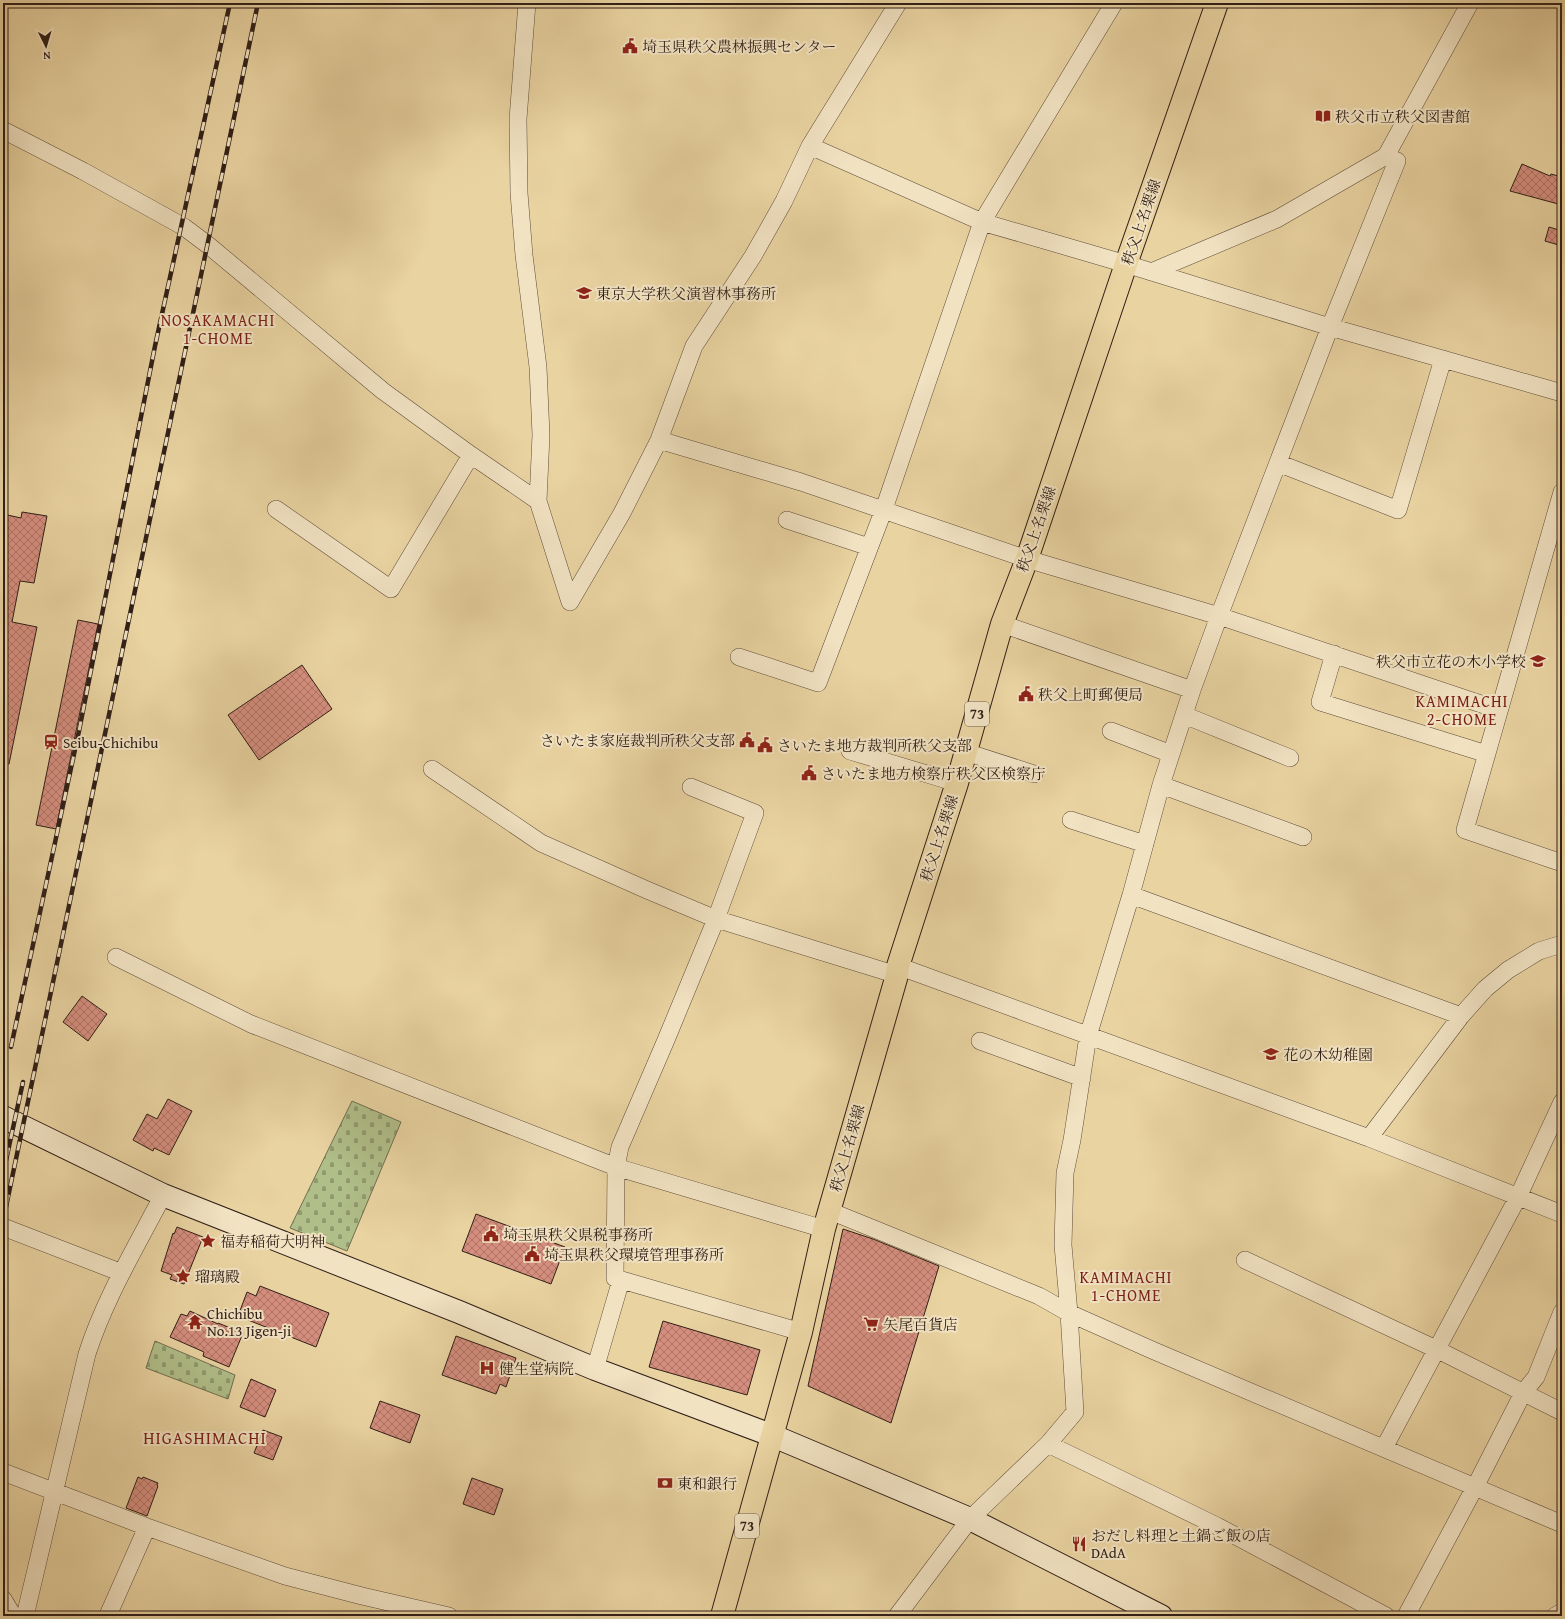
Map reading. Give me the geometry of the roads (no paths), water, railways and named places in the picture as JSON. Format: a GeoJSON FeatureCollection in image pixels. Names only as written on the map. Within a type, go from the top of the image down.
{"type":"FeatureCollection","features":[{"type":"Feature","properties":{"kind":"main road","name":"秩父上名栗線"},"geometry":{"type":"LineString","coordinates":[[722,1616],[771,1435],[801,1332],[827,1220],[898,971],[957,783],[1002,624],[1027,559],[1126,264],[1217,3]]}},
{"type":"Feature","properties":{"kind":"street"},"geometry":{"type":"LineString","coordinates":[[527,3],[518,119],[519,192],[524,255],[538,367],[541,435],[538,501],[570,602],[622,513],[659,440],[694,346],[753,256],[784,200],[810,146],[898,3]]}},
{"type":"Feature","properties":{"kind":"street"},"geometry":{"type":"LineString","coordinates":[[739,657],[818,683],[884,509],[982,222],[1114,3]]}},
{"type":"Feature","properties":{"kind":"street"},"geometry":{"type":"LineString","coordinates":[[1151,272],[1277,219],[1386,156],[1470,3]]}},
{"type":"Feature","properties":{"kind":"street"},"geometry":{"type":"LineString","coordinates":[[3,130],[75,166],[184,227],[220,254],[383,391],[471,455],[538,501]]}},
{"type":"Feature","properties":{"kind":"street"},"geometry":{"type":"LineString","coordinates":[[810,146],[982,222],[1126,264],[1330,327],[1562,393]]}},
{"type":"Feature","properties":{"kind":"street"},"geometry":{"type":"LineString","coordinates":[[898,1616],[970,1519],[1048,1444],[1075,1412],[1063,1245],[1065,1173],[1072,1140],[1088,1036],[1131,895],[1161,785],[1192,690],[1330,327],[1397,161],[1386,156]]}},
{"type":"Feature","properties":{"kind":"street"},"geometry":{"type":"LineString","coordinates":[[1278,463],[1398,510],[1443,359]]}},
{"type":"Feature","properties":{"kind":"street"},"geometry":{"type":"LineString","coordinates":[[659,440],[801,482],[884,509],[1027,559],[1219,616],[1499,710]]}},
{"type":"Feature","properties":{"kind":"street"},"geometry":{"type":"LineString","coordinates":[[276,509],[391,589],[471,455]]}},
{"type":"Feature","properties":{"kind":"street"},"geometry":{"type":"LineString","coordinates":[[1562,492],[1465,830],[1562,863]]}},
{"type":"Feature","properties":{"kind":"street"},"geometry":{"type":"LineString","coordinates":[[787,520],[869,547]]}},
{"type":"Feature","properties":{"kind":"street"},"geometry":{"type":"LineString","coordinates":[[1002,624],[1192,690]]}},
{"type":"Feature","properties":{"kind":"street"},"geometry":{"type":"LineString","coordinates":[[1334,654],[1320,702],[1487,754]]}},
{"type":"Feature","properties":{"kind":"street"},"geometry":{"type":"LineString","coordinates":[[1184,715],[1290,758]]}},
{"type":"Feature","properties":{"kind":"street"},"geometry":{"type":"LineString","coordinates":[[1111,731],[1171,754]]}},
{"type":"Feature","properties":{"kind":"street"},"geometry":{"type":"LineString","coordinates":[[850,751],[957,783]]}},
{"type":"Feature","properties":{"kind":"street"},"geometry":{"type":"LineString","coordinates":[[966,752],[1034,774]]}},
{"type":"Feature","properties":{"kind":"street"},"geometry":{"type":"LineString","coordinates":[[432,769],[540,843],[716,919],[898,971],[1088,1036],[1369,1138],[1562,1214]]}},
{"type":"Feature","properties":{"kind":"street"},"geometry":{"type":"LineString","coordinates":[[1161,785],[1303,837]]}},
{"type":"Feature","properties":{"kind":"street"},"geometry":{"type":"LineString","coordinates":[[691,787],[754,813],[716,919],[620,1147],[616,1167],[614,1278],[801,1332]]}},
{"type":"Feature","properties":{"kind":"street"},"geometry":{"type":"LineString","coordinates":[[1071,820],[1145,844]]}},
{"type":"Feature","properties":{"kind":"street"},"geometry":{"type":"LineString","coordinates":[[1131,895],[1461,1016]]}},
{"type":"Feature","properties":{"kind":"street"},"geometry":{"type":"LineString","coordinates":[[1369,1138],[1461,1016],[1485,989],[1508,970],[1539,950],[1562,944]]}},
{"type":"Feature","properties":{"kind":"street"},"geometry":{"type":"LineString","coordinates":[[116,957],[251,1024],[616,1167],[827,1220],[1040,1296],[1069,1313],[1562,1524]]}},
{"type":"Feature","properties":{"kind":"street"},"geometry":{"type":"LineString","coordinates":[[980,1041],[1082,1078]]}},
{"type":"Feature","properties":{"kind":"street"},"geometry":{"type":"LineString","coordinates":[[1384,1448],[1438,1350],[1518,1197],[1562,1102]]}},
{"type":"Feature","properties":{"kind":"street"},"geometry":{"type":"LineString","coordinates":[[3,1117],[163,1195],[460,1312],[595,1369],[771,1435],[970,1519],[1161,1616]]}},
{"type":"Feature","properties":{"kind":"street"},"geometry":{"type":"LineString","coordinates":[[24,1616],[87,1354],[94,1332],[163,1195]]}},
{"type":"Feature","properties":{"kind":"street"},"geometry":{"type":"LineString","coordinates":[[3,1227],[122,1274]]}},
{"type":"Feature","properties":{"kind":"street"},"geometry":{"type":"LineString","coordinates":[[1245,1260],[1438,1350],[1562,1412]]}},
{"type":"Feature","properties":{"kind":"street"},"geometry":{"type":"LineString","coordinates":[[595,1369],[621,1280]]}},
{"type":"Feature","properties":{"kind":"street"},"geometry":{"type":"LineString","coordinates":[[1406,1616],[1523,1393],[1536,1377],[1562,1312]]}},
{"type":"Feature","properties":{"kind":"street"},"geometry":{"type":"LineString","coordinates":[[1048,1444],[1216,1526],[1386,1616]]}},
{"type":"Feature","properties":{"kind":"street"},"geometry":{"type":"LineString","coordinates":[[3,1472],[285,1576],[449,1616]]}},
{"type":"Feature","properties":{"kind":"street"},"geometry":{"type":"LineString","coordinates":[[109,1613],[147,1526]]}},
{"type":"Feature","properties":{"kind":"street"},"geometry":{"type":"LineString","coordinates":[[3,1599],[12,1614],[15,1616]]}},
{"type":"Feature","properties":{"kind":"street"},"geometry":{"type":"LineString","coordinates":[[1555,1616],[1562,1612]]}},
{"type":"Feature","properties":{"kind":"railway"},"geometry":{"type":"LineString","coordinates":[[11,1047],[79,731],[155,346],[230,3]]}},
{"type":"Feature","properties":{"kind":"railway"},"geometry":{"type":"LineString","coordinates":[[3,1221],[258,3]]}},
{"type":"Feature","properties":{"kind":"railway"},"geometry":{"type":"LineString","coordinates":[[3,1174],[23,1082]]}},
{"type":"Feature","properties":{"kind":"place","name":"埼玉県秩父農林振興センター"},"geometry":{"type":"Point","coordinates":[630,46]}},
{"type":"Feature","properties":{"kind":"place","name":"秩父市立秩父図書館"},"geometry":{"type":"Point","coordinates":[1323,116]}},
{"type":"Feature","properties":{"kind":"place","name":"東京大学秩父演習林事務所"},"geometry":{"type":"Point","coordinates":[584,293]}},
{"type":"Feature","properties":{"kind":"place","name":"秩父市立花の木小学校"},"geometry":{"type":"Point","coordinates":[1538,661]}},
{"type":"Feature","properties":{"kind":"place","name":"秩父上町郵便局"},"geometry":{"type":"Point","coordinates":[1026,694]}},
{"type":"Feature","properties":{"kind":"place","name":"さいたま家庭裁判所秩父支部"},"geometry":{"type":"Point","coordinates":[747,740]}},
{"type":"Feature","properties":{"kind":"place","name":"Seibu-Chichibu"},"geometry":{"type":"Point","coordinates":[51,742]}},
{"type":"Feature","properties":{"kind":"place","name":"さいたま地方裁判所秩父支部"},"geometry":{"type":"Point","coordinates":[765,745]}},
{"type":"Feature","properties":{"kind":"place","name":"さいたま地方検察庁秩父区検察庁"},"geometry":{"type":"Point","coordinates":[809,773]}},
{"type":"Feature","properties":{"kind":"place","name":"花の木幼稚園"},"geometry":{"type":"Point","coordinates":[1271,1054]}},
{"type":"Feature","properties":{"kind":"place","name":"埼玉県秩父県税事務所"},"geometry":{"type":"Point","coordinates":[491,1234]}},
{"type":"Feature","properties":{"kind":"place","name":"福寿稲荷大明神"},"geometry":{"type":"Point","coordinates":[208,1241]}},
{"type":"Feature","properties":{"kind":"place","name":"埼玉県秩父環境管理事務所"},"geometry":{"type":"Point","coordinates":[532,1254]}},
{"type":"Feature","properties":{"kind":"place","name":"瑠璃殿"},"geometry":{"type":"Point","coordinates":[183,1276]}},
{"type":"Feature","properties":{"kind":"place","name":"Chichibu No.13 Jigen-ji"},"geometry":{"type":"Point","coordinates":[195,1322]}},
{"type":"Feature","properties":{"kind":"place","name":"矢尾百貨店"},"geometry":{"type":"Point","coordinates":[871,1324]}},
{"type":"Feature","properties":{"kind":"place","name":"健生堂病院"},"geometry":{"type":"Point","coordinates":[487,1368]}},
{"type":"Feature","properties":{"kind":"place","name":"東和銀行"},"geometry":{"type":"Point","coordinates":[665,1483]}},
{"type":"Feature","properties":{"kind":"place","name":"おだし料理と土鍋ご飯の店 DAdA"},"geometry":{"type":"Point","coordinates":[1079,1544]}},
{"type":"Feature","properties":{"kind":"district","name":"NOSAKAMACHI 1-CHOME"},"geometry":{"type":"Point","coordinates":[218,329]}},
{"type":"Feature","properties":{"kind":"district","name":"KAMIMACHI 2-CHOME"},"geometry":{"type":"Point","coordinates":[1462,710]}},
{"type":"Feature","properties":{"kind":"district","name":"KAMIMACHI 1-CHOME"},"geometry":{"type":"Point","coordinates":[1126,1286]}},
{"type":"Feature","properties":{"kind":"district","name":"HIGASHIMACHI"},"geometry":{"type":"Point","coordinates":[205,1437]}}]}
